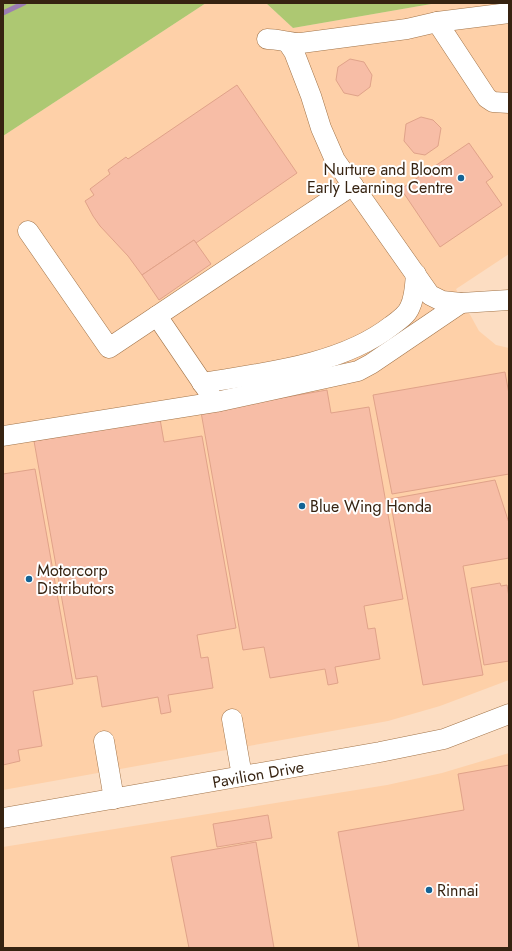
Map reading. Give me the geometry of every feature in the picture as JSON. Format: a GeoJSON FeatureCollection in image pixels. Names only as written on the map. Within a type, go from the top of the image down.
{"type":"FeatureCollection","features":[{"type":"Feature","properties":{"kind":"street"},"geometry":{"type":"LineString","coordinates":[[267,39],[277,39],[288,43],[301,43],[407,30],[438,22],[509,13]]}},
{"type":"Feature","properties":{"kind":"street"},"geometry":{"type":"LineString","coordinates":[[438,22],[487,98],[493,102],[509,103]]}},
{"type":"Feature","properties":{"kind":"street"},"geometry":{"type":"LineString","coordinates":[[288,43],[294,52],[335,160],[430,295],[442,301],[461,303],[509,300]]}},
{"type":"Feature","properties":{"kind":"street"},"geometry":{"type":"LineString","coordinates":[[28,231],[109,348],[353,185]]}},
{"type":"Feature","properties":{"kind":"street"},"geometry":{"type":"LineString","coordinates":[[202,382],[285,369],[334,355],[368,341],[383,333],[401,319],[410,308],[414,296],[416,274]]}},
{"type":"Feature","properties":{"kind":"street"},"geometry":{"type":"LineString","coordinates":[[3,436],[216,402],[358,371],[371,364],[461,303]]}},
{"type":"Feature","properties":{"kind":"street"},"geometry":{"type":"LineString","coordinates":[[157,316],[216,402]]}},
{"type":"Feature","properties":{"kind":"street","name":"Pavilion Drive"},"geometry":{"type":"LineString","coordinates":[[3,818],[380,752],[444,739],[509,714]]}},
{"type":"Feature","properties":{"kind":"street"},"geometry":{"type":"LineString","coordinates":[[232,719],[242,776]]}},
{"type":"Feature","properties":{"kind":"street"},"geometry":{"type":"LineString","coordinates":[[104,741],[114,799]]}},
{"type":"Feature","properties":{"kind":"shaded area"},"geometry":{"type":"Polygon","coordinates":[[[206,3],[266,3],[293,28],[437,3],[509,3],[509,254],[456,289],[479,331],[496,345],[509,348],[509,680],[440,706],[388,721],[3,790],[3,136],[206,3]]]}},
{"type":"Feature","properties":{"kind":"shaded area"},"geometry":{"type":"Polygon","coordinates":[[[509,753],[509,948],[3,948],[3,847],[387,785],[442,773],[509,753]]]}},
{"type":"Feature","properties":{"kind":"green space"},"geometry":{"type":"Polygon","coordinates":[[[3,3],[206,3],[3,136],[3,3]]]}},
{"type":"Feature","properties":{"kind":"green space"},"geometry":{"type":"Polygon","coordinates":[[[266,3],[437,3],[293,28],[266,3]]]}},
{"type":"Feature","properties":{"kind":"building"},"geometry":{"type":"Polygon","coordinates":[[[350,59],[364,62],[372,75],[370,87],[358,96],[344,93],[336,80],[338,67],[350,59]]]}},
{"type":"Feature","properties":{"kind":"building"},"geometry":{"type":"Polygon","coordinates":[[[237,85],[297,173],[196,243],[194,240],[142,275],[128,256],[100,226],[93,216],[85,201],[94,195],[90,189],[110,174],[108,170],[126,157],[128,159],[237,85]]]}},
{"type":"Feature","properties":{"kind":"building"},"geometry":{"type":"Polygon","coordinates":[[[421,117],[433,120],[441,128],[438,146],[425,155],[414,153],[404,141],[406,124],[421,117]]]}},
{"type":"Feature","properties":{"kind":"building"},"geometry":{"type":"Polygon","coordinates":[[[469,143],[493,177],[486,182],[502,205],[440,247],[401,189],[469,143]]]}},
{"type":"Feature","properties":{"kind":"building"},"geometry":{"type":"Polygon","coordinates":[[[194,240],[211,264],[159,300],[142,275],[194,240]]]}},
{"type":"Feature","properties":{"kind":"building"},"geometry":{"type":"Polygon","coordinates":[[[505,372],[509,394],[509,474],[392,494],[373,395],[505,372]]]}},
{"type":"Feature","properties":{"kind":"building","name":"Blue Wing Honda"},"geometry":{"type":"Polygon","coordinates":[[[327,390],[331,413],[369,407],[403,599],[364,606],[368,629],[375,628],[380,659],[335,667],[338,683],[328,685],[325,669],[270,678],[264,647],[243,650],[201,412],[327,390]]]}},
{"type":"Feature","properties":{"kind":"building"},"geometry":{"type":"Polygon","coordinates":[[[160,419],[164,442],[202,436],[236,628],[197,635],[201,658],[208,657],[213,688],[168,695],[171,712],[161,714],[158,697],[102,707],[97,676],[76,679],[34,441],[160,419]]]}},
{"type":"Feature","properties":{"kind":"building","name":"Motorcorp Distributors"},"geometry":{"type":"Polygon","coordinates":[[[35,469],[73,684],[33,691],[42,746],[18,750],[20,761],[3,765],[3,474],[35,469]]]}},
{"type":"Feature","properties":{"kind":"building"},"geometry":{"type":"Polygon","coordinates":[[[495,480],[509,523],[509,558],[463,566],[483,675],[423,685],[390,499],[495,480]]]}},
{"type":"Feature","properties":{"kind":"building"},"geometry":{"type":"Polygon","coordinates":[[[500,583],[501,586],[507,585],[509,597],[509,661],[484,665],[471,588],[500,583]]]}},
{"type":"Feature","properties":{"kind":"building","name":"Rinnai"},"geometry":{"type":"Polygon","coordinates":[[[509,765],[509,948],[359,948],[338,832],[464,810],[458,774],[509,765]]]}},
{"type":"Feature","properties":{"kind":"building"},"geometry":{"type":"Polygon","coordinates":[[[268,815],[272,838],[217,847],[213,824],[268,815]]]}},
{"type":"Feature","properties":{"kind":"building"},"geometry":{"type":"Polygon","coordinates":[[[256,842],[274,948],[189,948],[171,857],[256,842]]]}},
{"type":"Feature","properties":{"kind":"waterway"},"geometry":{"type":"LineString","coordinates":[[3,13],[24,3]]}},
{"type":"Feature","properties":{"kind":"place","name":"Nurture and Bloom Early Learning Centre"},"geometry":{"type":"Point","coordinates":[461,178]}},
{"type":"Feature","properties":{"kind":"place","name":"Blue Wing Honda"},"geometry":{"type":"Point","coordinates":[302,506]}},
{"type":"Feature","properties":{"kind":"place","name":"Motorcorp Distributors"},"geometry":{"type":"Point","coordinates":[29,579]}},
{"type":"Feature","properties":{"kind":"place","name":"Rinnai"},"geometry":{"type":"Point","coordinates":[429,890]}}]}
